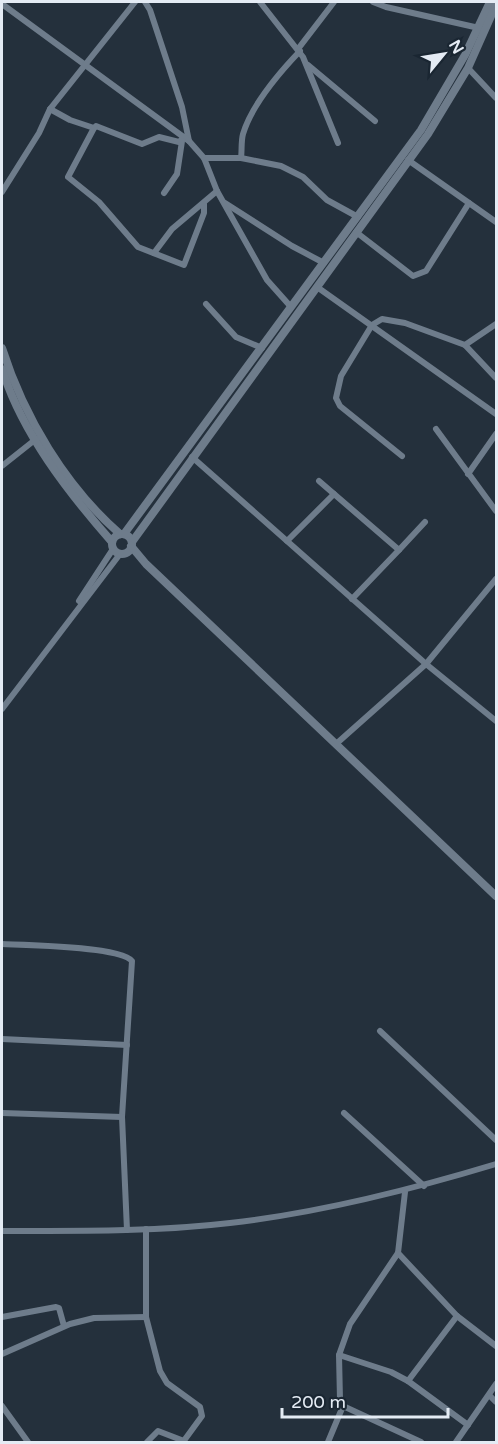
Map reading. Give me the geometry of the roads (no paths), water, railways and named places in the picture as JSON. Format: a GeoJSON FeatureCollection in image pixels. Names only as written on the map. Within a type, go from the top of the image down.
{"type":"FeatureCollection","features":[{"type":"Feature","properties":{"kind":"street"},"geometry":{"type":"LineString","coordinates":[[2,192],[39,133],[50,109],[134,2]]}},
{"type":"Feature","properties":{"kind":"street"},"geometry":{"type":"LineString","coordinates":[[145,2],[150,10],[183,107],[185,140],[177,174],[164,193]]}},
{"type":"Feature","properties":{"kind":"street"},"geometry":{"type":"LineString","coordinates":[[260,2],[299,50],[338,143]]}},
{"type":"Feature","properties":{"kind":"street"},"geometry":{"type":"LineString","coordinates":[[241,158],[242,136],[248,121],[284,68],[334,2]]}},
{"type":"Feature","properties":{"kind":"street"},"geometry":{"type":"LineString","coordinates":[[373,2],[479,28]]}},
{"type":"Feature","properties":{"kind":"street"},"geometry":{"type":"LineString","coordinates":[[2,709],[117,550],[122,534],[262,348],[421,130],[479,28],[490,2]]}},
{"type":"Feature","properties":{"kind":"street"},"geometry":{"type":"LineString","coordinates":[[2,4],[185,140],[204,158],[217,191],[267,280],[291,307]]}},
{"type":"Feature","properties":{"kind":"street"},"geometry":{"type":"LineString","coordinates":[[2,704],[117,550],[132,544],[192,456],[408,160],[468,68],[496,5]]}},
{"type":"Feature","properties":{"kind":"street"},"geometry":{"type":"LineString","coordinates":[[305,63],[375,121]]}},
{"type":"Feature","properties":{"kind":"street"},"geometry":{"type":"LineString","coordinates":[[468,68],[496,98]]}},
{"type":"Feature","properties":{"kind":"street"},"geometry":{"type":"LineString","coordinates":[[50,109],[70,120],[116,132],[142,144],[159,137],[185,140]]}},
{"type":"Feature","properties":{"kind":"street"},"geometry":{"type":"LineString","coordinates":[[94,128],[68,177],[99,202],[138,247],[184,265],[204,213],[204,204]]}},
{"type":"Feature","properties":{"kind":"street"},"geometry":{"type":"LineString","coordinates":[[204,158],[241,158],[281,166],[303,177],[327,200],[357,218]]}},
{"type":"Feature","properties":{"kind":"street"},"geometry":{"type":"LineString","coordinates":[[408,160],[496,222]]}},
{"type":"Feature","properties":{"kind":"street"},"geometry":{"type":"LineString","coordinates":[[154,253],[172,230],[217,191]]}},
{"type":"Feature","properties":{"kind":"street"},"geometry":{"type":"LineString","coordinates":[[224,202],[292,246],[324,263]]}},
{"type":"Feature","properties":{"kind":"street"},"geometry":{"type":"LineString","coordinates":[[356,232],[413,276],[417,275],[426,271],[469,203]]}},
{"type":"Feature","properties":{"kind":"street"},"geometry":{"type":"LineString","coordinates":[[317,287],[496,414]]}},
{"type":"Feature","properties":{"kind":"street"},"geometry":{"type":"LineString","coordinates":[[206,304],[236,337],[262,348]]}},
{"type":"Feature","properties":{"kind":"street"},"geometry":{"type":"LineString","coordinates":[[402,456],[340,406],[336,398],[341,376],[372,325],[382,319],[405,323],[465,345],[496,376]]}},
{"type":"Feature","properties":{"kind":"street"},"geometry":{"type":"LineString","coordinates":[[465,345],[496,324]]}},
{"type":"Feature","properties":{"kind":"street"},"geometry":{"type":"LineString","coordinates":[[2,348],[19,393],[60,465],[92,507],[132,544],[146,564],[496,896]]}},
{"type":"Feature","properties":{"kind":"street"},"geometry":{"type":"LineString","coordinates":[[2,369],[18,409],[72,494],[117,550],[146,564]]}},
{"type":"Feature","properties":{"kind":"street"},"geometry":{"type":"LineString","coordinates":[[436,429],[496,511]]}},
{"type":"Feature","properties":{"kind":"street"},"geometry":{"type":"LineString","coordinates":[[468,474],[496,434]]}},
{"type":"Feature","properties":{"kind":"street"},"geometry":{"type":"LineString","coordinates":[[2,466],[36,439]]}},
{"type":"Feature","properties":{"kind":"street"},"geometry":{"type":"LineString","coordinates":[[192,456],[426,664],[496,721]]}},
{"type":"Feature","properties":{"kind":"street"},"geometry":{"type":"LineString","coordinates":[[319,481],[399,550]]}},
{"type":"Feature","properties":{"kind":"street"},"geometry":{"type":"LineString","coordinates":[[287,541],[334,494]]}},
{"type":"Feature","properties":{"kind":"street"},"geometry":{"type":"LineString","coordinates":[[352,599],[424,522]]}},
{"type":"Feature","properties":{"kind":"street"},"geometry":{"type":"LineString","coordinates":[[336,744],[426,664],[496,579]]}},
{"type":"Feature","properties":{"kind":"street"},"geometry":{"type":"LineString","coordinates":[[2,944],[83,949],[129,957],[132,967],[122,1117],[127,1230]]}},
{"type":"Feature","properties":{"kind":"street"},"geometry":{"type":"LineString","coordinates":[[380,1031],[496,1140]]}},
{"type":"Feature","properties":{"kind":"street"},"geometry":{"type":"LineString","coordinates":[[2,1039],[127,1045]]}},
{"type":"Feature","properties":{"kind":"street"},"geometry":{"type":"LineString","coordinates":[[2,1113],[122,1117]]}},
{"type":"Feature","properties":{"kind":"street"},"geometry":{"type":"LineString","coordinates":[[345,1113],[424,1186]]}},
{"type":"Feature","properties":{"kind":"street"},"geometry":{"type":"LineString","coordinates":[[2,1232],[127,1230],[230,1223],[405,1192],[496,1164]]}},
{"type":"Feature","properties":{"kind":"street"},"geometry":{"type":"LineString","coordinates":[[405,1192],[398,1253],[350,1324],[339,1355],[339,1397],[343,1406],[421,1443]]}},
{"type":"Feature","properties":{"kind":"street"},"geometry":{"type":"LineString","coordinates":[[146,1228],[146,1317],[161,1377],[201,1412],[202,1416],[184,1442],[158,1431],[147,1443]]}},
{"type":"Feature","properties":{"kind":"street"},"geometry":{"type":"LineString","coordinates":[[398,1253],[457,1316],[496,1346]]}},
{"type":"Feature","properties":{"kind":"street"},"geometry":{"type":"LineString","coordinates":[[2,1317],[56,1307],[59,1308],[64,1326]]}},
{"type":"Feature","properties":{"kind":"street"},"geometry":{"type":"LineString","coordinates":[[408,1381],[457,1316]]}},
{"type":"Feature","properties":{"kind":"street"},"geometry":{"type":"LineString","coordinates":[[2,1354],[64,1326],[94,1318],[146,1317]]}},
{"type":"Feature","properties":{"kind":"street"},"geometry":{"type":"LineString","coordinates":[[339,1355],[391,1372],[408,1381],[468,1425]]}},
{"type":"Feature","properties":{"kind":"street"},"geometry":{"type":"LineString","coordinates":[[456,1443],[496,1384]]}},
{"type":"Feature","properties":{"kind":"street"},"geometry":{"type":"LineString","coordinates":[[489,1395],[496,1402]]}},
{"type":"Feature","properties":{"kind":"street"},"geometry":{"type":"LineString","coordinates":[[2,1406],[27,1443]]}},
{"type":"Feature","properties":{"kind":"street"},"geometry":{"type":"LineString","coordinates":[[328,1443],[343,1406]]}}]}
